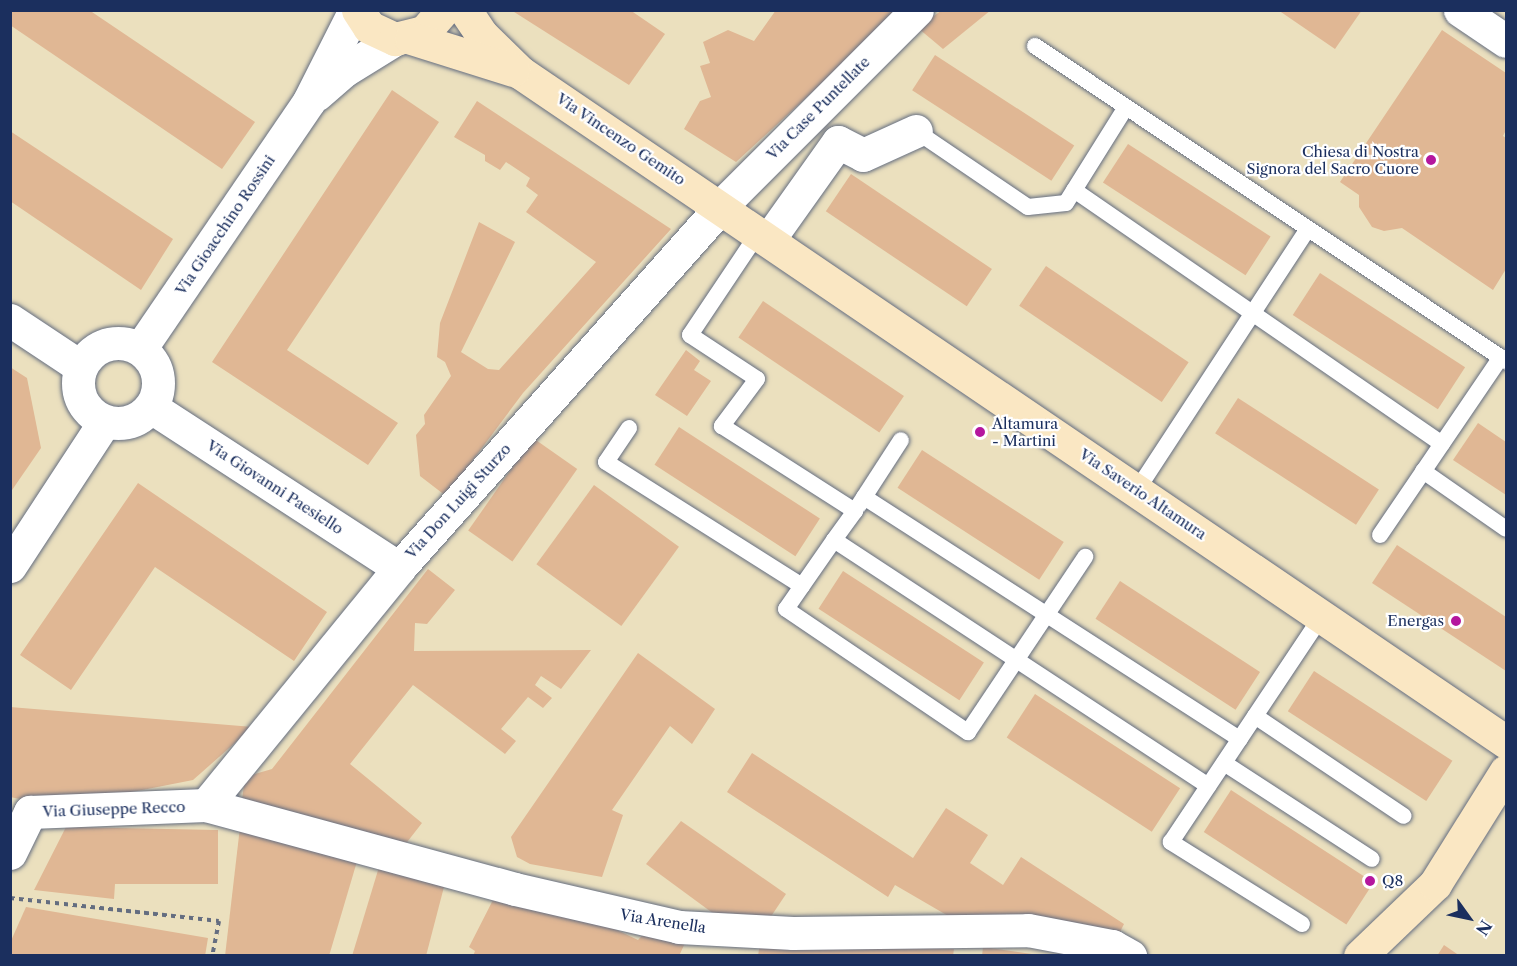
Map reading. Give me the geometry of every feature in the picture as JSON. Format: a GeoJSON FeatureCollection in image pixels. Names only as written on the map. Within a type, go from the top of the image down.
{"type":"FeatureCollection","features":[{"type":"Feature","properties":{"kind":"main road","name":"Via Vincenzo Gemito"},"geometry":{"type":"LineString","coordinates":[[356,10],[369,27],[521,73]]}},
{"type":"Feature","properties":{"kind":"main road"},"geometry":{"type":"LineString","coordinates":[[403,38],[436,23],[444,10]]}},
{"type":"Feature","properties":{"kind":"main road","name":"Via Vincenzo Gemito"},"geometry":{"type":"LineString","coordinates":[[465,10],[482,35],[521,73],[721,206]]}},
{"type":"Feature","properties":{"kind":"main road","name":"Via Saverio Altamura"},"geometry":{"type":"LineString","coordinates":[[721,206],[1506,742]]}},
{"type":"Feature","properties":{"kind":"main road"},"geometry":{"type":"LineString","coordinates":[[1360,956],[1435,884],[1506,771]]}},
{"type":"Feature","properties":{"kind":"street","name":"Via Gioacchino Rossini"},"geometry":{"type":"LineString","coordinates":[[140,349],[309,101],[356,10]]}},
{"type":"Feature","properties":{"kind":"street","name":"Via Case Puntellate"},"geometry":{"type":"LineString","coordinates":[[721,206],[917,10]]}},
{"type":"Feature","properties":{"kind":"street"},"geometry":{"type":"LineString","coordinates":[[1460,10],[1506,41]]}},
{"type":"Feature","properties":{"kind":"street","name":"Via Gioacchino Rossini"},"geometry":{"type":"LineString","coordinates":[[309,101],[345,70],[403,38]]}},
{"type":"Feature","properties":{"kind":"street"},"geometry":{"type":"LineString","coordinates":[[764,236],[838,142],[863,155],[916,131]]}},
{"type":"Feature","properties":{"kind":"street","name":"Via Don Luigi Sturzo"},"geometry":{"type":"LineString","coordinates":[[206,805],[399,568],[721,206]]}},
{"type":"Feature","properties":{"kind":"street"},"geometry":{"type":"LineString","coordinates":[[10,320],[81,367]]}},
{"type":"Feature","properties":{"kind":"street"},"geometry":{"type":"LineString","coordinates":[[128,343],[140,349],[157,371],[159,383],[151,407],[130,421],[105,421],[86,406],[80,394],[81,367],[100,346],[128,343]]}},
{"type":"Feature","properties":{"kind":"street","name":"Via Giovanni Paesiello"},"geometry":{"type":"LineString","coordinates":[[151,407],[399,568]]}},
{"type":"Feature","properties":{"kind":"street"},"geometry":{"type":"LineString","coordinates":[[10,566],[105,421]]}},
{"type":"Feature","properties":{"kind":"street","name":"Via Giuseppe Recco"},"geometry":{"type":"LineString","coordinates":[[10,853],[30,812],[206,805]]}},
{"type":"Feature","properties":{"kind":"street","name":"Via Arenella"},"geometry":{"type":"LineString","coordinates":[[206,805],[515,889],[679,927],[965,943],[1028,930],[1112,946],[1130,956]]}},
{"type":"Feature","properties":{"kind":"lane"},"geometry":{"type":"LineString","coordinates":[[1035,46],[1504,359],[1380,535]]}},
{"type":"Feature","properties":{"kind":"lane"},"geometry":{"type":"LineString","coordinates":[[916,131],[1028,207],[1066,203],[1126,107]]}},
{"type":"Feature","properties":{"kind":"lane"},"geometry":{"type":"LineString","coordinates":[[1074,190],[1252,316],[1442,444]]}},
{"type":"Feature","properties":{"kind":"lane"},"geometry":{"type":"LineString","coordinates":[[1137,490],[1308,229]]}},
{"type":"Feature","properties":{"kind":"lane"},"geometry":{"type":"LineString","coordinates":[[764,236],[690,335],[757,379],[722,426],[859,504],[1046,616],[1240,739]]}},
{"type":"Feature","properties":{"kind":"lane"},"geometry":{"type":"LineString","coordinates":[[629,428],[606,462],[802,586]]}},
{"type":"Feature","properties":{"kind":"lane"},"geometry":{"type":"LineString","coordinates":[[901,440],[786,609],[968,732],[1085,557]]}},
{"type":"Feature","properties":{"kind":"lane"},"geometry":{"type":"LineString","coordinates":[[1423,471],[1506,529]]}},
{"type":"Feature","properties":{"kind":"lane"},"geometry":{"type":"LineString","coordinates":[[834,540],[1016,662],[1209,786]]}},
{"type":"Feature","properties":{"kind":"lane"},"geometry":{"type":"LineString","coordinates":[[1302,924],[1171,842],[1322,616]]}},
{"type":"Feature","properties":{"kind":"lane"},"geometry":{"type":"LineString","coordinates":[[1255,717],[1404,816]]}},
{"type":"Feature","properties":{"kind":"lane"},"geometry":{"type":"LineString","coordinates":[[1224,763],[1372,860]]}},
{"type":"Feature","properties":{"kind":"path"},"geometry":{"type":"LineString","coordinates":[[10,898],[219,921],[212,956]]}},
{"type":"Feature","properties":{"kind":"building"},"geometry":{"type":"Polygon","coordinates":[[[10,10],[89,10],[255,122],[222,169],[10,25],[10,10]]]}},
{"type":"Feature","properties":{"kind":"building"},"geometry":{"type":"Polygon","coordinates":[[[511,10],[630,10],[665,34],[629,85],[511,10]]]}},
{"type":"Feature","properties":{"kind":"building"},"geometry":{"type":"Polygon","coordinates":[[[776,10],[890,10],[895,16],[736,162],[684,129],[700,101],[711,97],[700,66],[710,63],[703,42],[728,30],[754,41],[776,10]]]}},
{"type":"Feature","properties":{"kind":"building"},"geometry":{"type":"Polygon","coordinates":[[[942,10],[991,10],[943,49],[918,28],[942,10]]]}},
{"type":"Feature","properties":{"kind":"building"},"geometry":{"type":"Polygon","coordinates":[[[1278,10],[1362,10],[1335,49],[1278,10]]]}},
{"type":"Feature","properties":{"kind":"building","name":"Chiesa di Nostra Signora del Sacro Cuore"},"geometry":{"type":"Polygon","coordinates":[[[1442,30],[1506,73],[1506,130],[1503,136],[1506,138],[1506,269],[1493,290],[1402,228],[1384,231],[1372,227],[1359,207],[1359,195],[1340,182],[1442,30]]]}},
{"type":"Feature","properties":{"kind":"building"},"geometry":{"type":"Polygon","coordinates":[[[935,55],[1074,145],[1051,181],[912,90],[935,55]]]}},
{"type":"Feature","properties":{"kind":"building"},"geometry":{"type":"Polygon","coordinates":[[[392,90],[439,122],[287,350],[398,423],[368,465],[212,362],[392,90]]]}},
{"type":"Feature","properties":{"kind":"building"},"geometry":{"type":"Polygon","coordinates":[[[477,101],[671,229],[523,393],[446,496],[420,476],[416,435],[425,424],[424,415],[451,376],[445,362],[437,357],[440,323],[479,222],[515,242],[461,352],[488,369],[499,370],[596,262],[526,212],[538,195],[526,186],[530,178],[506,162],[500,170],[485,161],[485,155],[454,137],[477,101]]]}},
{"type":"Feature","properties":{"kind":"building"},"geometry":{"type":"Polygon","coordinates":[[[10,131],[173,239],[141,290],[10,201],[10,131]]]}},
{"type":"Feature","properties":{"kind":"building"},"geometry":{"type":"Polygon","coordinates":[[[1128,144],[1271,237],[1246,275],[1103,183],[1128,144]]]}},
{"type":"Feature","properties":{"kind":"building"},"geometry":{"type":"Polygon","coordinates":[[[851,174],[992,269],[967,306],[826,211],[851,174]]]}},
{"type":"Feature","properties":{"kind":"building"},"geometry":{"type":"Polygon","coordinates":[[[1046,266],[1189,362],[1162,402],[1019,306],[1046,266]]]}},
{"type":"Feature","properties":{"kind":"building"},"geometry":{"type":"Polygon","coordinates":[[[1320,273],[1465,367],[1438,409],[1293,315],[1320,273]]]}},
{"type":"Feature","properties":{"kind":"building"},"geometry":{"type":"Polygon","coordinates":[[[763,301],[904,396],[879,433],[738,337],[763,301]]]}},
{"type":"Feature","properties":{"kind":"building"},"geometry":{"type":"Polygon","coordinates":[[[686,350],[700,361],[694,370],[711,381],[687,416],[655,395],[686,350]]]}},
{"type":"Feature","properties":{"kind":"building"},"geometry":{"type":"Polygon","coordinates":[[[10,367],[27,378],[41,448],[10,493],[10,367]]]}},
{"type":"Feature","properties":{"kind":"building"},"geometry":{"type":"Polygon","coordinates":[[[1238,398],[1379,489],[1356,525],[1215,433],[1238,398]]]}},
{"type":"Feature","properties":{"kind":"building"},"geometry":{"type":"Polygon","coordinates":[[[1478,423],[1506,442],[1506,495],[1453,460],[1478,423]]]}},
{"type":"Feature","properties":{"kind":"building"},"geometry":{"type":"Polygon","coordinates":[[[679,427],[820,518],[795,556],[654,465],[679,427]]]}},
{"type":"Feature","properties":{"kind":"building"},"geometry":{"type":"Polygon","coordinates":[[[533,438],[577,469],[512,562],[468,531],[533,438]]]}},
{"type":"Feature","properties":{"kind":"building"},"geometry":{"type":"Polygon","coordinates":[[[922,450],[1064,542],[1039,580],[897,488],[922,450]]]}},
{"type":"Feature","properties":{"kind":"building"},"geometry":{"type":"Polygon","coordinates":[[[138,483],[327,612],[294,661],[155,567],[71,690],[20,655],[138,483]]]}},
{"type":"Feature","properties":{"kind":"building"},"geometry":{"type":"Polygon","coordinates":[[[594,485],[679,547],[621,626],[536,564],[594,485]]]}},
{"type":"Feature","properties":{"kind":"building"},"geometry":{"type":"Polygon","coordinates":[[[1397,545],[1506,617],[1506,671],[1372,583],[1397,545]]]}},
{"type":"Feature","properties":{"kind":"building"},"geometry":{"type":"Polygon","coordinates":[[[428,569],[455,590],[427,624],[415,623],[414,651],[591,650],[561,689],[541,676],[535,685],[552,698],[543,708],[528,697],[501,729],[516,741],[505,754],[413,685],[350,764],[422,823],[404,846],[242,800],[245,777],[272,769],[428,569]]]}},
{"type":"Feature","properties":{"kind":"building"},"geometry":{"type":"Polygon","coordinates":[[[843,571],[984,662],[959,700],[818,609],[843,571]]]}},
{"type":"Feature","properties":{"kind":"building"},"geometry":{"type":"Polygon","coordinates":[[[1120,581],[1260,672],[1236,710],[1095,619],[1120,581]]]}},
{"type":"Feature","properties":{"kind":"building"},"geometry":{"type":"Polygon","coordinates":[[[638,653],[715,709],[692,744],[670,726],[612,810],[623,815],[602,877],[530,864],[517,857],[511,837],[638,653]]]}},
{"type":"Feature","properties":{"kind":"building"},"geometry":{"type":"Polygon","coordinates":[[[1314,671],[1452,761],[1426,801],[1288,711],[1314,671]]]}},
{"type":"Feature","properties":{"kind":"building"},"geometry":{"type":"Polygon","coordinates":[[[1035,694],[1180,788],[1152,832],[1007,738],[1035,694]]]}},
{"type":"Feature","properties":{"kind":"building"},"geometry":{"type":"Polygon","coordinates":[[[10,707],[253,727],[193,780],[117,795],[25,800],[10,797],[10,707]]]}},
{"type":"Feature","properties":{"kind":"building"},"geometry":{"type":"Polygon","coordinates":[[[752,753],[913,858],[946,808],[988,835],[970,863],[1003,885],[1021,857],[1124,924],[1120,932],[1047,918],[950,917],[895,885],[888,897],[727,792],[752,753]]]}},
{"type":"Feature","properties":{"kind":"building"},"geometry":{"type":"Polygon","coordinates":[[[1231,790],[1374,883],[1346,925],[1204,832],[1231,790]]]}},
{"type":"Feature","properties":{"kind":"building"},"geometry":{"type":"Polygon","coordinates":[[[681,821],[786,894],[768,921],[714,914],[646,864],[681,821]]]}},
{"type":"Feature","properties":{"kind":"building"},"geometry":{"type":"Polygon","coordinates":[[[66,827],[218,830],[218,884],[115,884],[114,899],[34,890],[66,827]]]}},
{"type":"Feature","properties":{"kind":"building"},"geometry":{"type":"Polygon","coordinates":[[[240,827],[358,858],[329,956],[225,956],[240,827]]]}},
{"type":"Feature","properties":{"kind":"building"},"geometry":{"type":"Polygon","coordinates":[[[379,867],[445,883],[426,956],[352,956],[379,867]]]}},
{"type":"Feature","properties":{"kind":"building"},"geometry":{"type":"Polygon","coordinates":[[[494,898],[596,920],[638,940],[649,928],[685,943],[679,956],[473,956],[475,951],[469,947],[494,898]]]}},
{"type":"Feature","properties":{"kind":"building"},"geometry":{"type":"Polygon","coordinates":[[[26,907],[208,938],[205,956],[10,956],[10,943],[26,907]]]}},
{"type":"Feature","properties":{"kind":"building"},"geometry":{"type":"Polygon","coordinates":[[[760,943],[954,949],[953,956],[758,956],[760,943]]]}},
{"type":"Feature","properties":{"kind":"building"},"geometry":{"type":"Polygon","coordinates":[[[1444,945],[1460,956],[1437,956],[1444,945]]]}},
{"type":"Feature","properties":{"kind":"building"},"geometry":{"type":"Polygon","coordinates":[[[983,947],[1032,954],[1032,956],[982,956],[983,947]]]}},
{"type":"Feature","properties":{"kind":"place","name":"Chiesa di Nostra Signora del Sacro Cuore"},"geometry":{"type":"Point","coordinates":[1431,160]}},
{"type":"Feature","properties":{"kind":"place","name":"Altamura - Martini"},"geometry":{"type":"Point","coordinates":[980,432]}},
{"type":"Feature","properties":{"kind":"place","name":"Energas"},"geometry":{"type":"Point","coordinates":[1456,621]}},
{"type":"Feature","properties":{"kind":"place","name":"Q8"},"geometry":{"type":"Point","coordinates":[1370,881]}}]}
